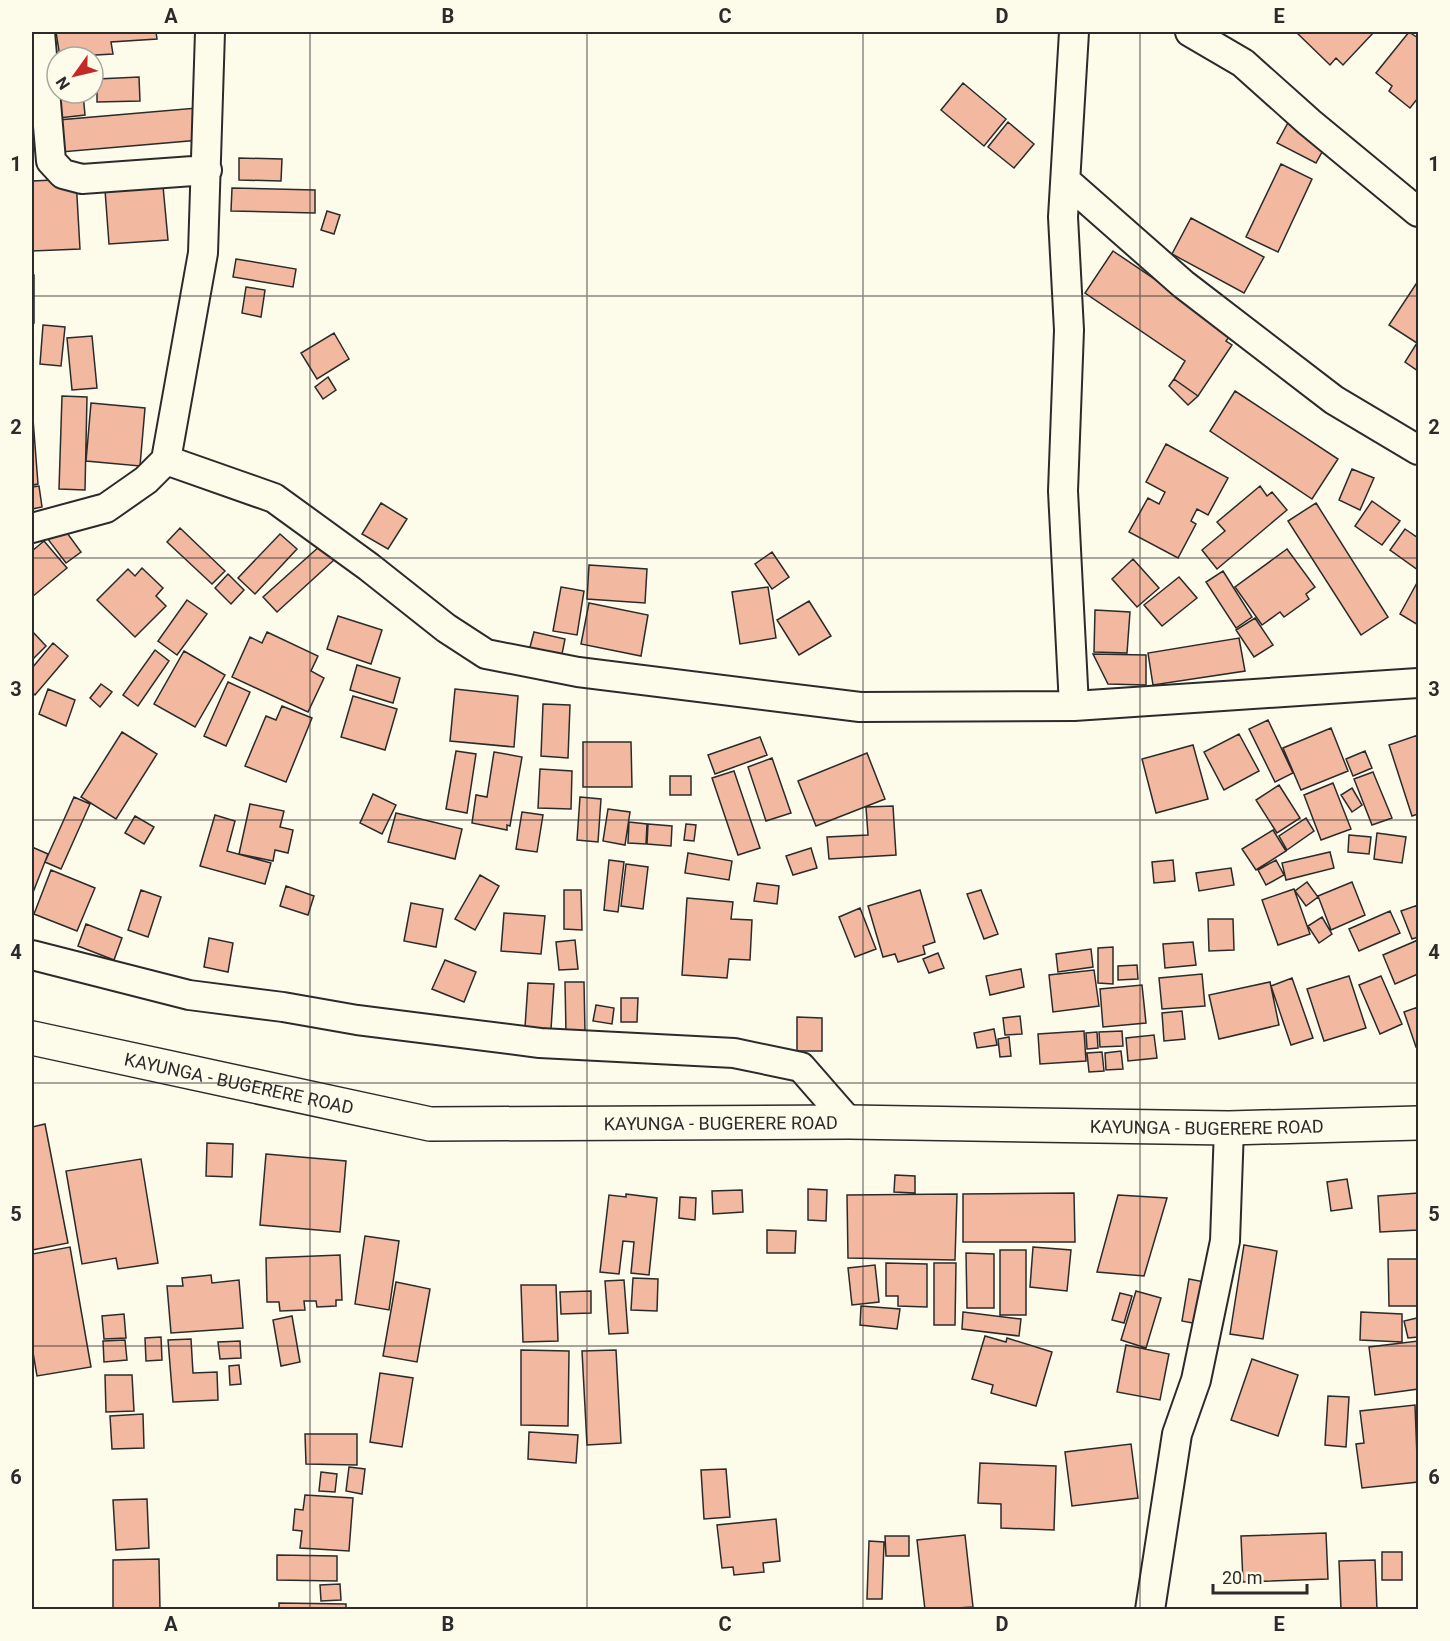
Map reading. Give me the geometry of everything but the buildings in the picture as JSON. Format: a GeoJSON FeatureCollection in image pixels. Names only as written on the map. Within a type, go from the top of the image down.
{"type":"FeatureCollection","features":[{"type":"Feature","properties":{"kind":"main road","name":"KAYUNGA - BUGERERE ROAD"},"geometry":{"type":"LineString","coordinates":[[32,1038],[430,1124],[849,1122],[1229,1128],[1419,1123]]}},
{"type":"Feature","properties":{"kind":"street"},"geometry":{"type":"LineString","coordinates":[[40,32],[51,161],[63,174],[82,179],[207,170]]}},
{"type":"Feature","properties":{"kind":"street"},"geometry":{"type":"LineString","coordinates":[[32,528],[106,508],[146,480],[166,460],[203,253],[210,32]]}},
{"type":"Feature","properties":{"kind":"street"},"geometry":{"type":"LineString","coordinates":[[1074,32],[1063,217],[1069,330],[1063,491],[1074,706]]}},
{"type":"Feature","properties":{"kind":"street"},"geometry":{"type":"LineString","coordinates":[[1190,32],[1243,63],[1309,122],[1419,212]]}},
{"type":"Feature","properties":{"kind":"street"},"geometry":{"type":"LineString","coordinates":[[1066,181],[1183,284],[1334,400],[1419,450]]}},
{"type":"Feature","properties":{"kind":"street"},"geometry":{"type":"LineString","coordinates":[[166,460],[274,498],[369,567],[446,628],[486,654],[578,672],[860,707],[1074,706],[1419,683]]}},
{"type":"Feature","properties":{"kind":"street"},"geometry":{"type":"LineString","coordinates":[[32,955],[189,995],[283,1007],[357,1020],[540,1043],[734,1053],[801,1067],[829,1096],[849,1122]]}},
{"type":"Feature","properties":{"kind":"street"},"geometry":{"type":"LineString","coordinates":[[1150,1610],[1177,1434],[1196,1380],[1225,1241],[1229,1128]]}}]}
